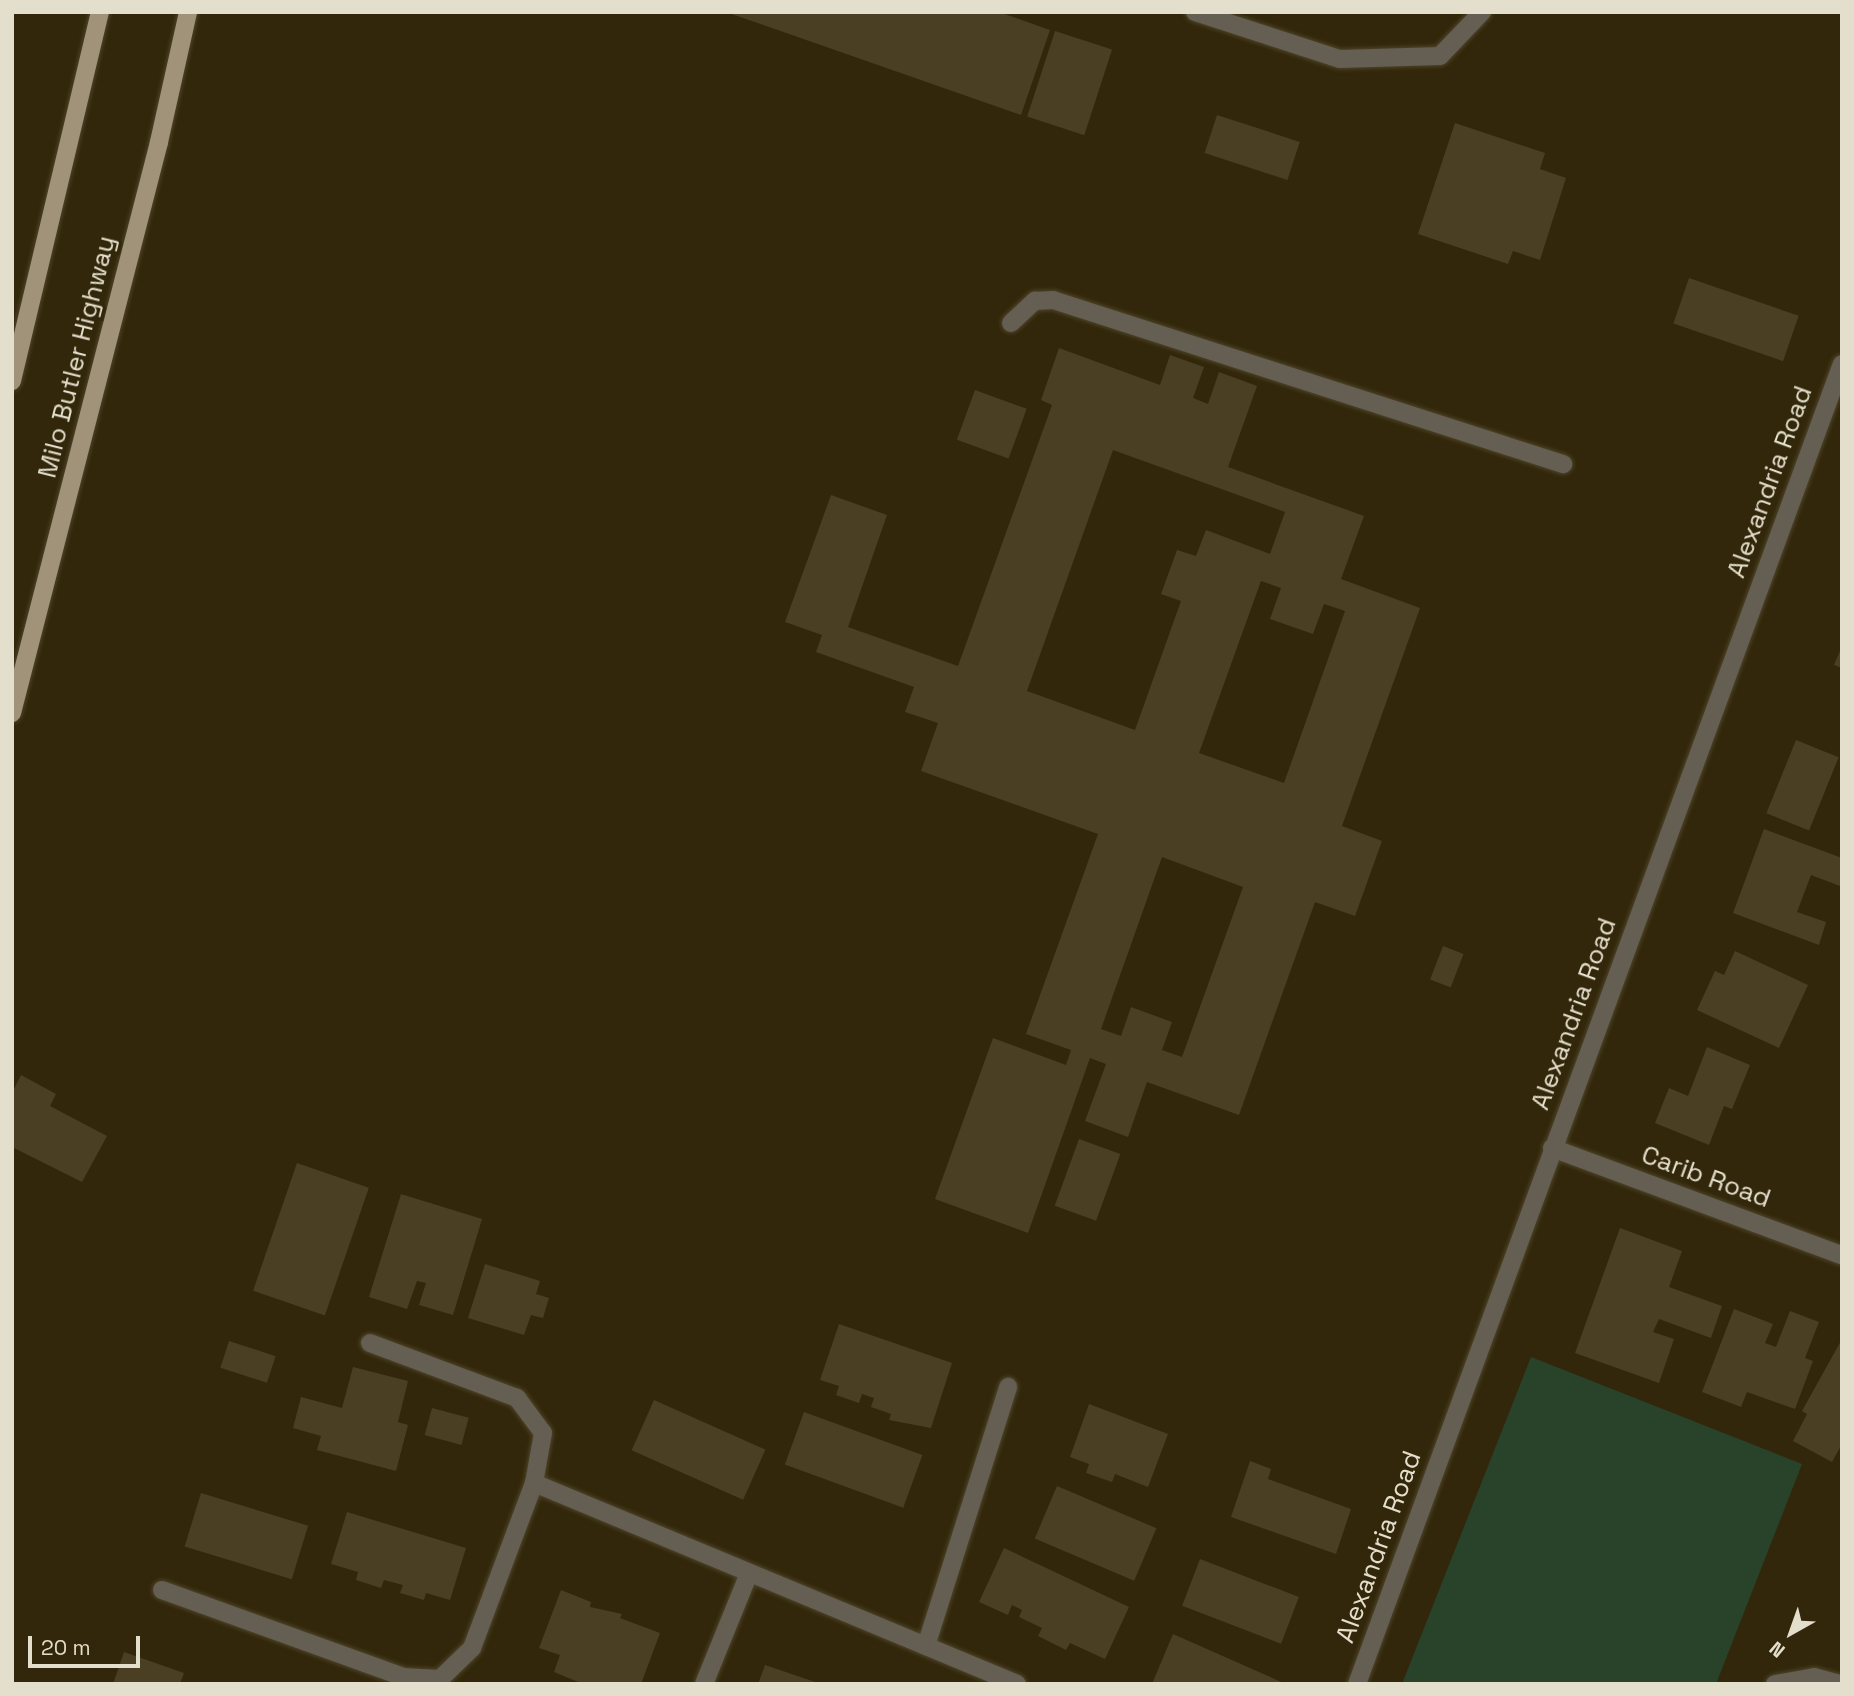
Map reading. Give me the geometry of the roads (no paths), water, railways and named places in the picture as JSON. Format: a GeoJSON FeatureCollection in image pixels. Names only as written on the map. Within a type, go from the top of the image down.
{"type":"FeatureCollection","features":[{"type":"Feature","properties":{"kind":"main road"},"geometry":{"type":"LineString","coordinates":[[12,381],[100,12]]}},
{"type":"Feature","properties":{"kind":"main road","name":"Milo Butler Highway"},"geometry":{"type":"LineString","coordinates":[[12,713],[159,142],[188,12]]}},
{"type":"Feature","properties":{"kind":"street"},"geometry":{"type":"LineString","coordinates":[[1195,12],[1340,58],[1440,56],[1482,12]]}},
{"type":"Feature","properties":{"kind":"street"},"geometry":{"type":"LineString","coordinates":[[1011,323],[1035,300],[1053,300],[1563,464]]}},
{"type":"Feature","properties":{"kind":"street","name":"Alexandria Road"},"geometry":{"type":"LineString","coordinates":[[1357,1684],[1842,364]]}},
{"type":"Feature","properties":{"kind":"street","name":"Carib Road"},"geometry":{"type":"LineString","coordinates":[[1552,1148],[1842,1255]]}},
{"type":"Feature","properties":{"kind":"street"},"geometry":{"type":"LineString","coordinates":[[162,1590],[402,1677],[440,1679],[472,1648],[534,1483],[542,1433],[517,1398],[370,1343]]}},
{"type":"Feature","properties":{"kind":"street"},"geometry":{"type":"LineString","coordinates":[[926,1646],[1009,1387]]}},
{"type":"Feature","properties":{"kind":"street"},"geometry":{"type":"LineString","coordinates":[[534,1483],[1017,1684]]}},
{"type":"Feature","properties":{"kind":"street"},"geometry":{"type":"LineString","coordinates":[[704,1684],[749,1573]]}},
{"type":"Feature","properties":{"kind":"street"},"geometry":{"type":"LineString","coordinates":[[1775,1684],[1814,1677],[1840,1684]]}}]}
